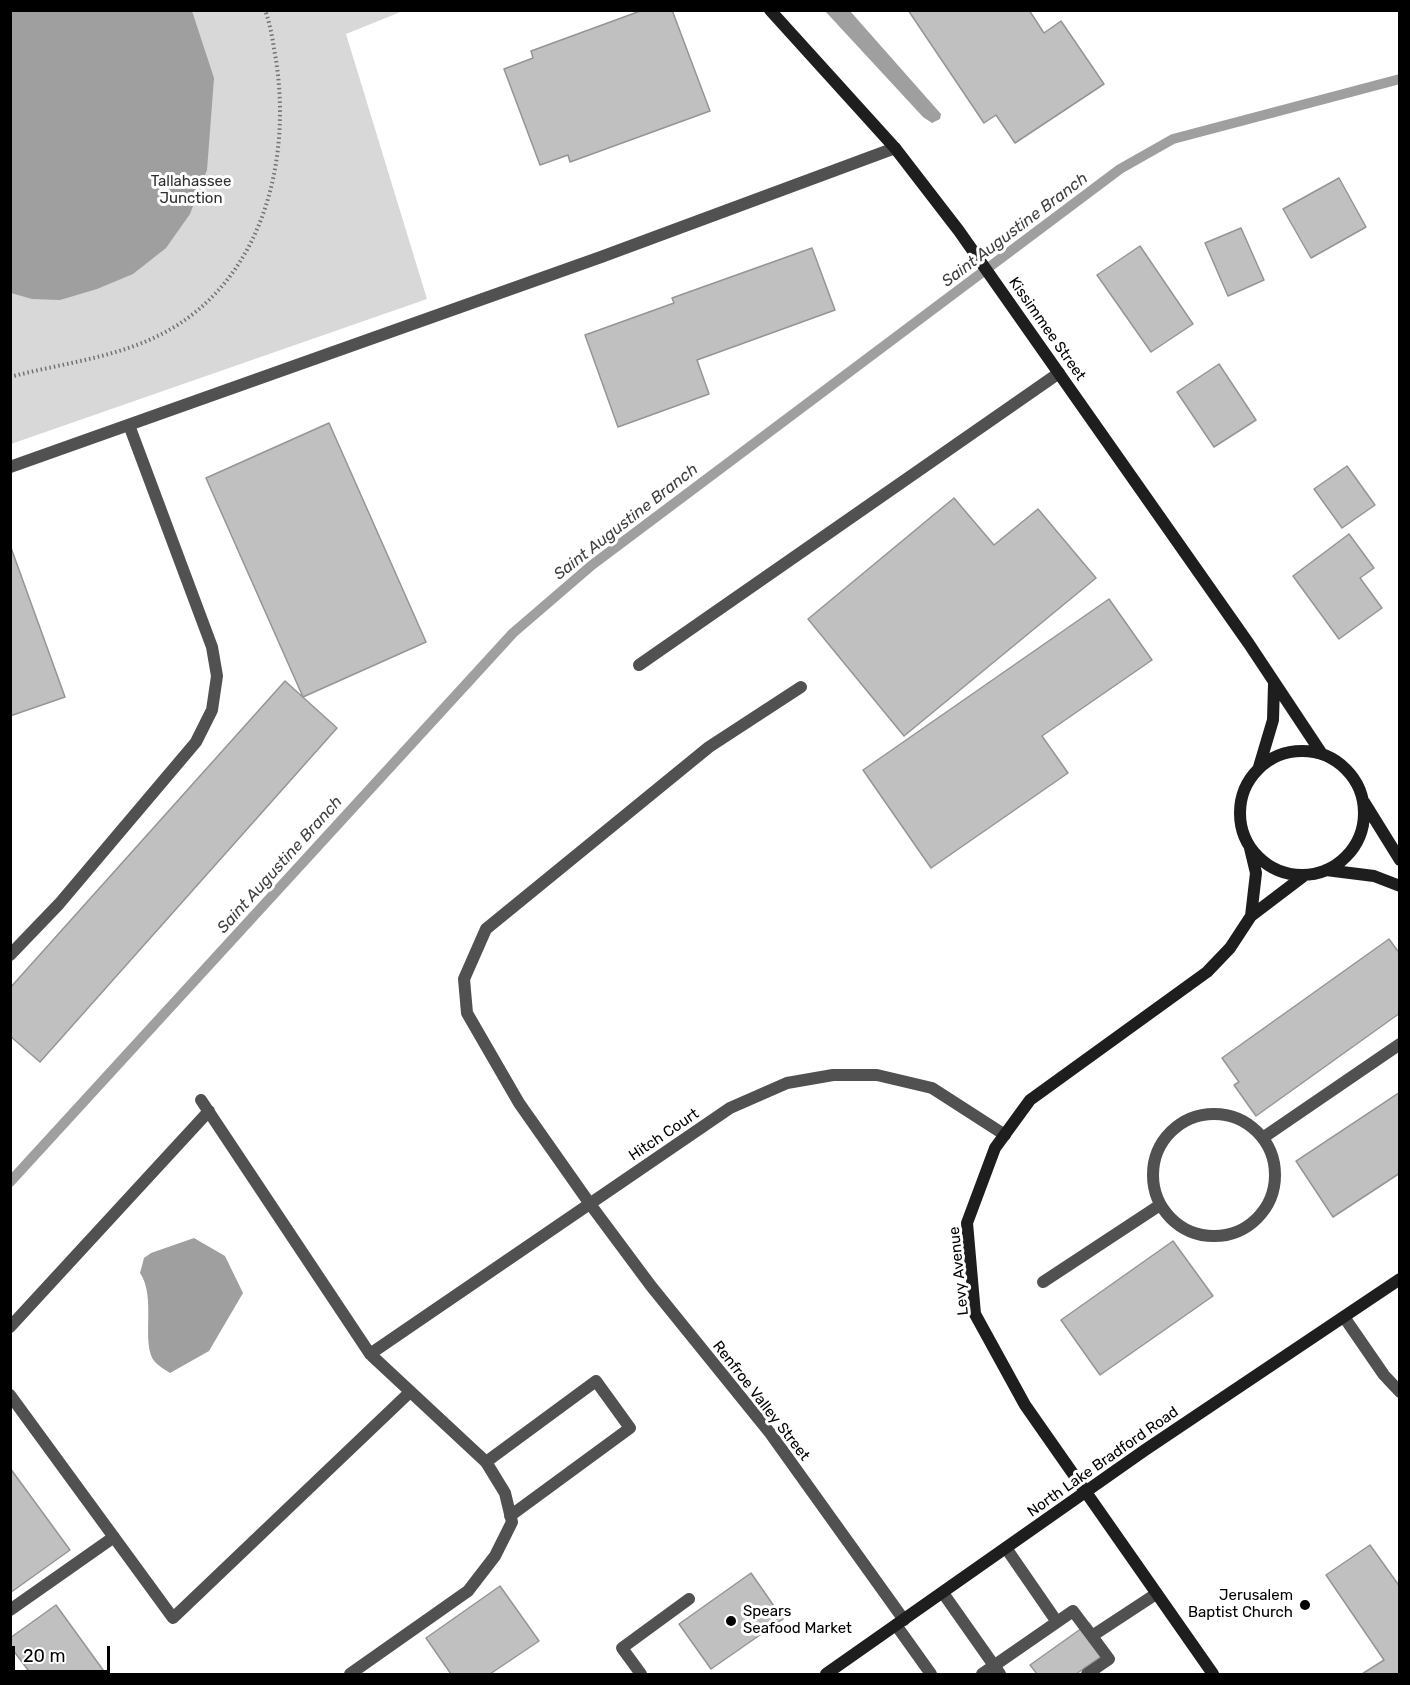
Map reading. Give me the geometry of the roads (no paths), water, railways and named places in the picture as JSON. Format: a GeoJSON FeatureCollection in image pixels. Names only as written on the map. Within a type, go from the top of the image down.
{"type":"FeatureCollection","features":[{"type":"Feature","properties":{"kind":"street","name":"Kissimmee Street"},"geometry":{"type":"LineString","coordinates":[[770,10],[895,148],[958,231],[1013,306],[1322,754]]}},
{"type":"Feature","properties":{"kind":"street"},"geometry":{"type":"LineString","coordinates":[[10,467],[601,257],[895,148]]}},
{"type":"Feature","properties":{"kind":"street"},"geometry":{"type":"LineString","coordinates":[[639,664],[1059,373]]}},
{"type":"Feature","properties":{"kind":"street"},"geometry":{"type":"LineString","coordinates":[[10,955],[59,904],[196,742],[212,710],[217,676],[212,647],[129,426]]}},
{"type":"Feature","properties":{"kind":"street"},"geometry":{"type":"LineString","coordinates":[[1274,684],[1273,720],[1259,767],[1246,784],[1240,805],[1242,827],[1250,846],[1264,862],[1284,872],[1305,875],[1326,870],[1344,859],[1357,842],[1364,821],[1363,800]]}},
{"type":"Feature","properties":{"kind":"street","name":"Renfroe Valley Street"},"geometry":{"type":"LineString","coordinates":[[801,687],[708,747],[486,929],[464,979],[467,1012],[519,1103],[651,1286],[770,1433],[900,1623],[931,1674]]}},
{"type":"Feature","properties":{"kind":"street"},"geometry":{"type":"LineString","coordinates":[[1259,767],[1289,752],[1306,750],[1322,754],[1341,764],[1355,780],[1363,800],[1400,860]]}},
{"type":"Feature","properties":{"kind":"street","name":"Levy Avenue"},"geometry":{"type":"LineString","coordinates":[[1250,846],[1256,873],[1251,916]]}},
{"type":"Feature","properties":{"kind":"street"},"geometry":{"type":"LineString","coordinates":[[1326,870],[1374,876],[1400,886]]}},
{"type":"Feature","properties":{"kind":"street","name":"Levy Avenue"},"geometry":{"type":"LineString","coordinates":[[1213,1674],[1025,1405],[975,1314],[967,1224],[995,1148],[1030,1100],[1207,972],[1230,948],[1251,916],[1305,875]]}},
{"type":"Feature","properties":{"kind":"street"},"geometry":{"type":"LineString","coordinates":[[1264,1137],[1400,1044]]}},
{"type":"Feature","properties":{"kind":"street","name":"Hitch Court"},"geometry":{"type":"LineString","coordinates":[[370,1354],[730,1108],[787,1083],[833,1075],[877,1075],[932,1088],[1005,1135]]}},
{"type":"Feature","properties":{"kind":"street"},"geometry":{"type":"LineString","coordinates":[[10,1327],[205,1105],[370,1354],[486,1462],[505,1493],[512,1522],[495,1556],[468,1591],[350,1674]]}},
{"type":"Feature","properties":{"kind":"street"},"geometry":{"type":"LineString","coordinates":[[1209,1113],[1230,1115],[1249,1123],[1264,1137],[1273,1155],[1274,1185],[1263,1213],[1248,1227],[1229,1235],[1209,1236],[1190,1232],[1173,1221],[1160,1205],[1153,1185],[1153,1164],[1160,1145],[1172,1129],[1190,1117],[1209,1113]]}},
{"type":"Feature","properties":{"kind":"street"},"geometry":{"type":"LineString","coordinates":[[1043,1282],[1160,1205]]}},
{"type":"Feature","properties":{"kind":"street","name":"North Lake Bradford Road"},"geometry":{"type":"LineString","coordinates":[[826,1674],[1085,1493],[1400,1279]]}},
{"type":"Feature","properties":{"kind":"street"},"geometry":{"type":"LineString","coordinates":[[1344,1317],[1384,1375],[1400,1392]]}},
{"type":"Feature","properties":{"kind":"street"},"geometry":{"type":"LineString","coordinates":[[486,1462],[596,1381],[630,1428],[510,1516]]}},
{"type":"Feature","properties":{"kind":"street"},"geometry":{"type":"LineString","coordinates":[[10,1395],[173,1618],[410,1392]]}},
{"type":"Feature","properties":{"kind":"street"},"geometry":{"type":"LineString","coordinates":[[10,1610],[114,1537]]}},
{"type":"Feature","properties":{"kind":"street"},"geometry":{"type":"LineString","coordinates":[[1006,1548],[1057,1622]]}},
{"type":"Feature","properties":{"kind":"street"},"geometry":{"type":"LineString","coordinates":[[943,1593],[997,1670]]}},
{"type":"Feature","properties":{"kind":"street"},"geometry":{"type":"LineString","coordinates":[[1092,1636],[1156,1593]]}},
{"type":"Feature","properties":{"kind":"street"},"geometry":{"type":"LineString","coordinates":[[641,1674],[622,1648],[689,1599]]}},
{"type":"Feature","properties":{"kind":"street"},"geometry":{"type":"LineString","coordinates":[[982,1674],[997,1670],[1073,1611],[1109,1659],[1087,1674]]}},
{"type":"Feature","properties":{"kind":"waterway","name":"Saint Augustine Branch"},"geometry":{"type":"LineString","coordinates":[[10,1182],[513,633],[592,565],[1120,169],[1173,139],[1400,79]]}},
{"type":"Feature","properties":{"kind":"place","name":"Jerusalem Baptist Church"},"geometry":{"type":"Point","coordinates":[1305,1605]}},
{"type":"Feature","properties":{"kind":"place","name":"Spears Seafood Market"},"geometry":{"type":"Point","coordinates":[731,1621]}},
{"type":"Feature","properties":{"kind":"park label","name":"Tallahassee Junction"},"geometry":{"type":"Point","coordinates":[191,190]}}]}
